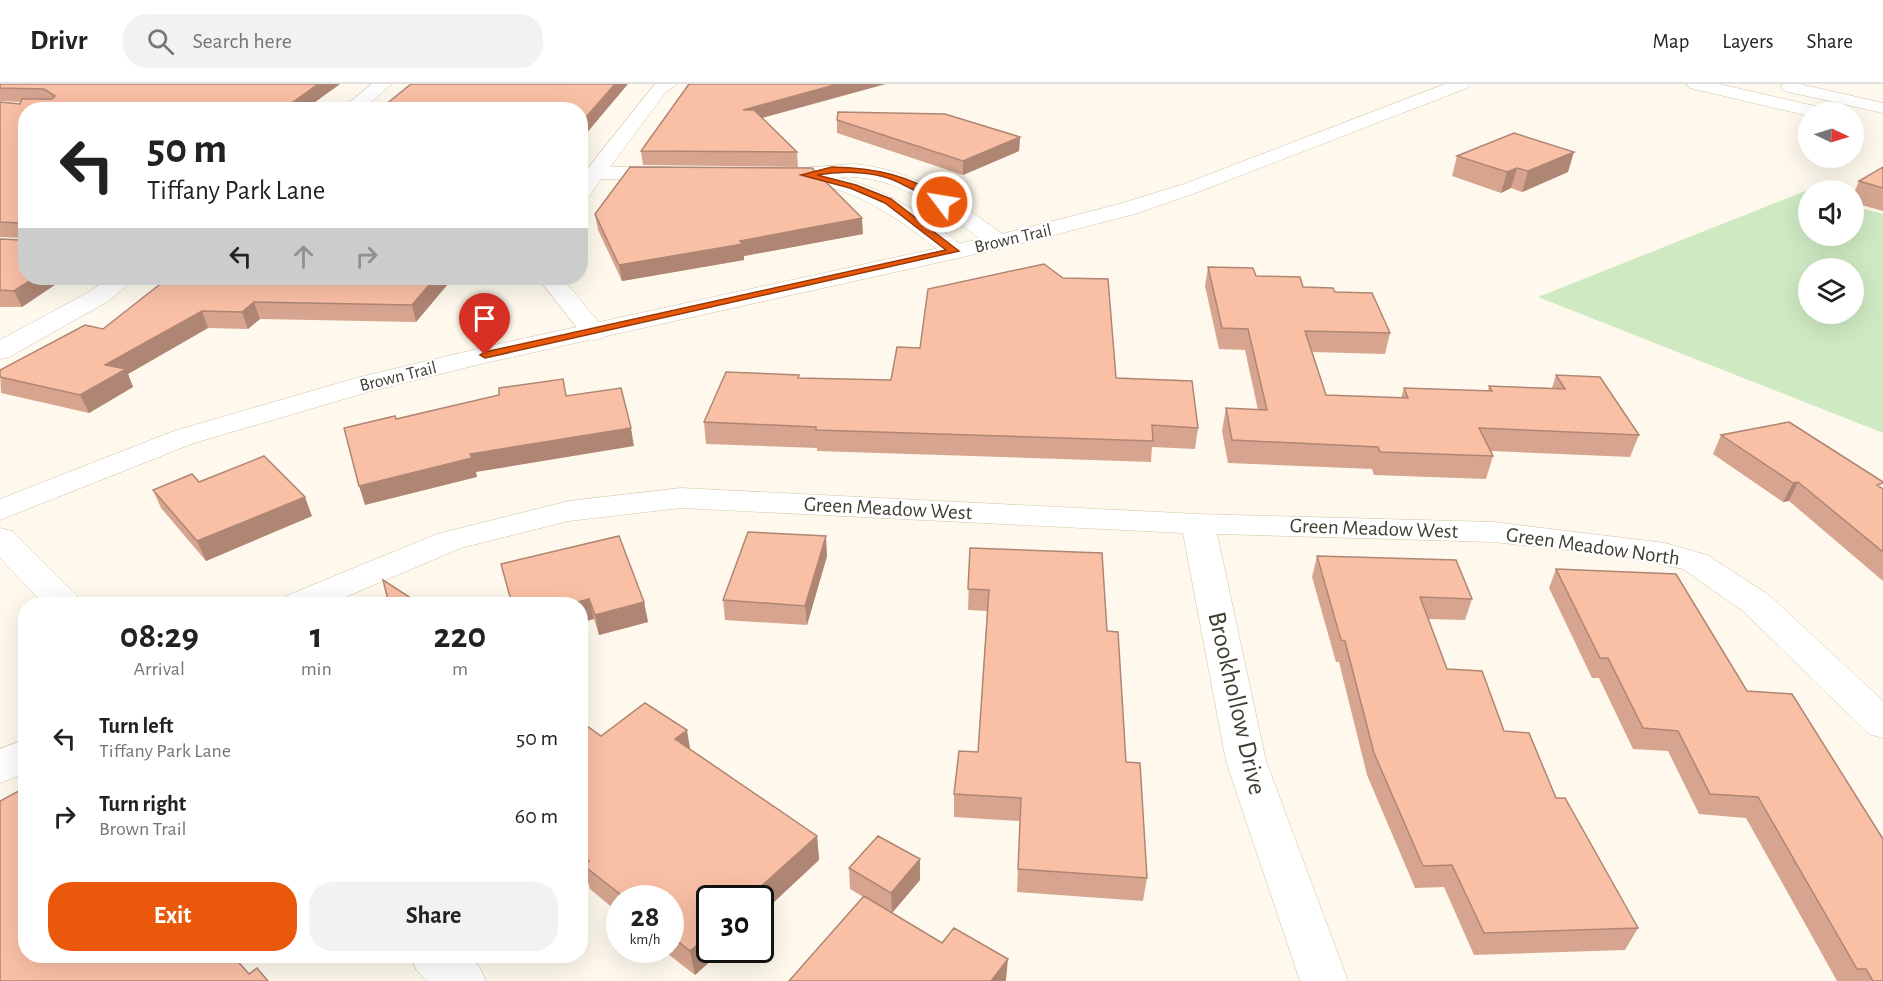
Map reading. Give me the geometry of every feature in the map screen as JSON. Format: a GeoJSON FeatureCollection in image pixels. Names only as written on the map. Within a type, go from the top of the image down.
{"type":"FeatureCollection","features":[{"type":"Feature","properties":{"kind":"street"},"geometry":{"type":"LineString","coordinates":[[359,102],[383,84]]}},
{"type":"Feature","properties":{"kind":"street"},"geometry":{"type":"LineString","coordinates":[[588,182],[659,89],[668,84]]}},
{"type":"Feature","properties":{"kind":"street","name":"Brown Trail"},"geometry":{"type":"LineString","coordinates":[[0,510],[184,437],[377,381],[999,242],[1127,209],[1191,188],[1461,84]]}},
{"type":"Feature","properties":{"kind":"street"},"geometry":{"type":"LineString","coordinates":[[1696,84],[1798,108]]}},
{"type":"Feature","properties":{"kind":"street"},"geometry":{"type":"LineString","coordinates":[[1777,84],[1883,108]]}},
{"type":"Feature","properties":{"kind":"street"},"geometry":{"type":"LineString","coordinates":[[747,174],[805,175],[832,170],[860,171],[891,176],[929,192],[999,242]]}},
{"type":"Feature","properties":{"kind":"street"},"geometry":{"type":"LineString","coordinates":[[596,172],[689,174]]}},
{"type":"Feature","properties":{"kind":"street"},"geometry":{"type":"LineString","coordinates":[[805,175],[853,187],[888,201],[954,251]]}},
{"type":"Feature","properties":{"kind":"street"},"geometry":{"type":"LineString","coordinates":[[0,351],[98,297],[114,285]]}},
{"type":"Feature","properties":{"kind":"street"},"geometry":{"type":"LineString","coordinates":[[556,285],[594,332]]}},
{"type":"Feature","properties":{"kind":"street","name":"Green Meadow West"},"geometry":{"type":"LineString","coordinates":[[316,597],[449,541],[569,511],[681,498],[1198,524],[1494,532]]}},
{"type":"Feature","properties":{"kind":"street","name":"Brookhollow Drive"},"geometry":{"type":"LineString","coordinates":[[1198,524],[1246,761],[1324,981]]}},
{"type":"Feature","properties":{"kind":"street","name":"Green Meadow North"},"geometry":{"type":"LineString","coordinates":[[1494,532],[1629,547],[1665,553],[1695,562],[1756,603],[1883,724]]}},
{"type":"Feature","properties":{"kind":"street"},"geometry":{"type":"LineString","coordinates":[[0,538],[57,597]]}},
{"type":"Feature","properties":{"kind":"street"},"geometry":{"type":"LineString","coordinates":[[0,768],[18,758]]}},
{"type":"Feature","properties":{"kind":"street"},"geometry":{"type":"LineString","coordinates":[[442,963],[462,981]]}},
{"type":"Feature","properties":{"kind":"green space"},"geometry":{"type":"Polygon","coordinates":[[[1798,194],[1798,246],[1864,246],[1864,209],[1883,214],[1883,433],[1538,297],[1798,194]]]}},
{"type":"Feature","properties":{"kind":"building"},"geometry":{"type":"Polygon","coordinates":[[[0,84],[318,84],[293,102],[21,102],[22,99],[52,99],[55,96],[44,89],[0,88],[0,84]]]}},
{"type":"Feature","properties":{"kind":"building"},"geometry":{"type":"Polygon","coordinates":[[[411,84],[615,84],[588,115],[588,102],[389,102],[411,84]]]}},
{"type":"Feature","properties":{"kind":"building"},"geometry":{"type":"Polygon","coordinates":[[[689,84],[838,84],[743,110],[754,110],[797,152],[641,151],[689,84]]]}},
{"type":"Feature","properties":{"kind":"building"},"geometry":{"type":"Polygon","coordinates":[[[0,102],[18,104],[18,223],[0,222],[0,102]]]}},
{"type":"Feature","properties":{"kind":"building"},"geometry":{"type":"Polygon","coordinates":[[[838,112],[945,114],[1020,137],[963,161],[837,120],[838,112]]]}},
{"type":"Feature","properties":{"kind":"building"},"geometry":{"type":"Polygon","coordinates":[[[1514,133],[1574,152],[1528,171],[1517,168],[1507,172],[1457,156],[1514,133]]]}},
{"type":"Feature","properties":{"kind":"building"},"geometry":{"type":"Polygon","coordinates":[[[630,167],[812,168],[862,218],[740,241],[743,244],[619,265],[595,214],[630,167]]]}},
{"type":"Feature","properties":{"kind":"building"},"geometry":{"type":"Polygon","coordinates":[[[1883,167],[1883,188],[1861,180],[1883,167]]]}},
{"type":"Feature","properties":{"kind":"building"},"geometry":{"type":"Polygon","coordinates":[[[0,239],[18,240],[18,285],[23,285],[14,291],[0,290],[0,239]]]}},
{"type":"Feature","properties":{"kind":"building"},"geometry":{"type":"Polygon","coordinates":[[[1044,264],[1063,278],[1108,279],[1116,378],[1192,381],[1198,428],[1152,425],[1153,441],[816,430],[816,427],[704,422],[726,372],[799,375],[798,378],[891,380],[897,347],[920,348],[928,289],[1044,264]]]}},
{"type":"Feature","properties":{"kind":"building"},"geometry":{"type":"Polygon","coordinates":[[[1208,267],[1253,268],[1256,276],[1300,277],[1303,287],[1333,288],[1335,292],[1372,293],[1390,333],[1305,331],[1326,395],[1408,398],[1404,388],[1492,391],[1489,386],[1565,389],[1556,375],[1600,377],[1639,435],[1479,428],[1493,456],[1380,452],[1378,447],[1232,440],[1226,408],[1267,410],[1248,329],[1222,328],[1208,267]]]}},
{"type":"Feature","properties":{"kind":"building"},"geometry":{"type":"Polygon","coordinates":[[[159,285],[429,285],[412,305],[254,302],[242,312],[202,311],[105,365],[126,369],[80,395],[0,377],[0,370],[85,325],[103,329],[159,285]]]}},
{"type":"Feature","properties":{"kind":"building"},"geometry":{"type":"Polygon","coordinates":[[[563,379],[566,396],[621,388],[631,428],[470,454],[472,458],[359,486],[344,428],[395,416],[396,419],[499,395],[499,388],[563,379]]]}},
{"type":"Feature","properties":{"kind":"building"},"geometry":{"type":"Polygon","coordinates":[[[1789,422],[1883,482],[1877,485],[1883,489],[1883,552],[1798,482],[1793,483],[1721,435],[1789,422]]]}},
{"type":"Feature","properties":{"kind":"building"},"geometry":{"type":"Polygon","coordinates":[[[264,456],[305,497],[197,541],[153,490],[192,474],[199,482],[264,456]]]}},
{"type":"Feature","properties":{"kind":"building"},"geometry":{"type":"Polygon","coordinates":[[[748,532],[826,536],[805,606],[723,600],[748,532]]]}},
{"type":"Feature","properties":{"kind":"building"},"geometry":{"type":"Polygon","coordinates":[[[619,536],[644,602],[595,615],[588,597],[510,597],[501,564],[619,536]]]}},
{"type":"Feature","properties":{"kind":"building"},"geometry":{"type":"Polygon","coordinates":[[[970,548],[1102,553],[1107,631],[1118,632],[1126,762],[1140,763],[1147,878],[1018,869],[1021,798],[954,794],[959,751],[978,752],[989,590],[968,589],[970,548]]]}},
{"type":"Feature","properties":{"kind":"building"},"geometry":{"type":"Polygon","coordinates":[[[1317,556],[1456,560],[1472,599],[1420,597],[1447,669],[1482,671],[1504,731],[1529,733],[1556,798],[1565,798],[1638,928],[1484,933],[1452,865],[1423,866],[1374,753],[1345,641],[1341,640],[1317,556]]]}},
{"type":"Feature","properties":{"kind":"building"},"geometry":{"type":"Polygon","coordinates":[[[1556,569],[1676,574],[1747,691],[1792,694],[1883,839],[1883,981],[1873,981],[1866,969],[1857,969],[1758,797],[1710,794],[1678,731],[1643,728],[1608,658],[1600,658],[1556,569]]]}},
{"type":"Feature","properties":{"kind":"building"},"geometry":{"type":"Polygon","coordinates":[[[383,580],[409,597],[387,597],[383,580]]]}},
{"type":"Feature","properties":{"kind":"building"},"geometry":{"type":"Polygon","coordinates":[[[645,703],[687,730],[675,739],[817,836],[762,885],[696,885],[696,946],[690,951],[684,946],[684,885],[608,885],[588,869],[588,727],[601,736],[645,703]]]}},
{"type":"Feature","properties":{"kind":"building"},"geometry":{"type":"Polygon","coordinates":[[[18,791],[18,963],[239,963],[249,974],[257,968],[268,981],[0,981],[0,801],[18,791]]]}},
{"type":"Feature","properties":{"kind":"building"},"geometry":{"type":"Polygon","coordinates":[[[878,836],[920,859],[891,893],[849,868],[878,836]]]}},
{"type":"Feature","properties":{"kind":"building"},"geometry":{"type":"Polygon","coordinates":[[[864,896],[942,943],[954,928],[1008,959],[991,981],[789,981],[864,896]]]}},
{"type":"Feature","properties":{"kind":"route"},"geometry":{"type":"LineString","coordinates":[[485,355],[954,251],[888,201],[853,187],[805,175],[832,170],[860,171],[891,176],[929,192],[942,202]]}}]}
